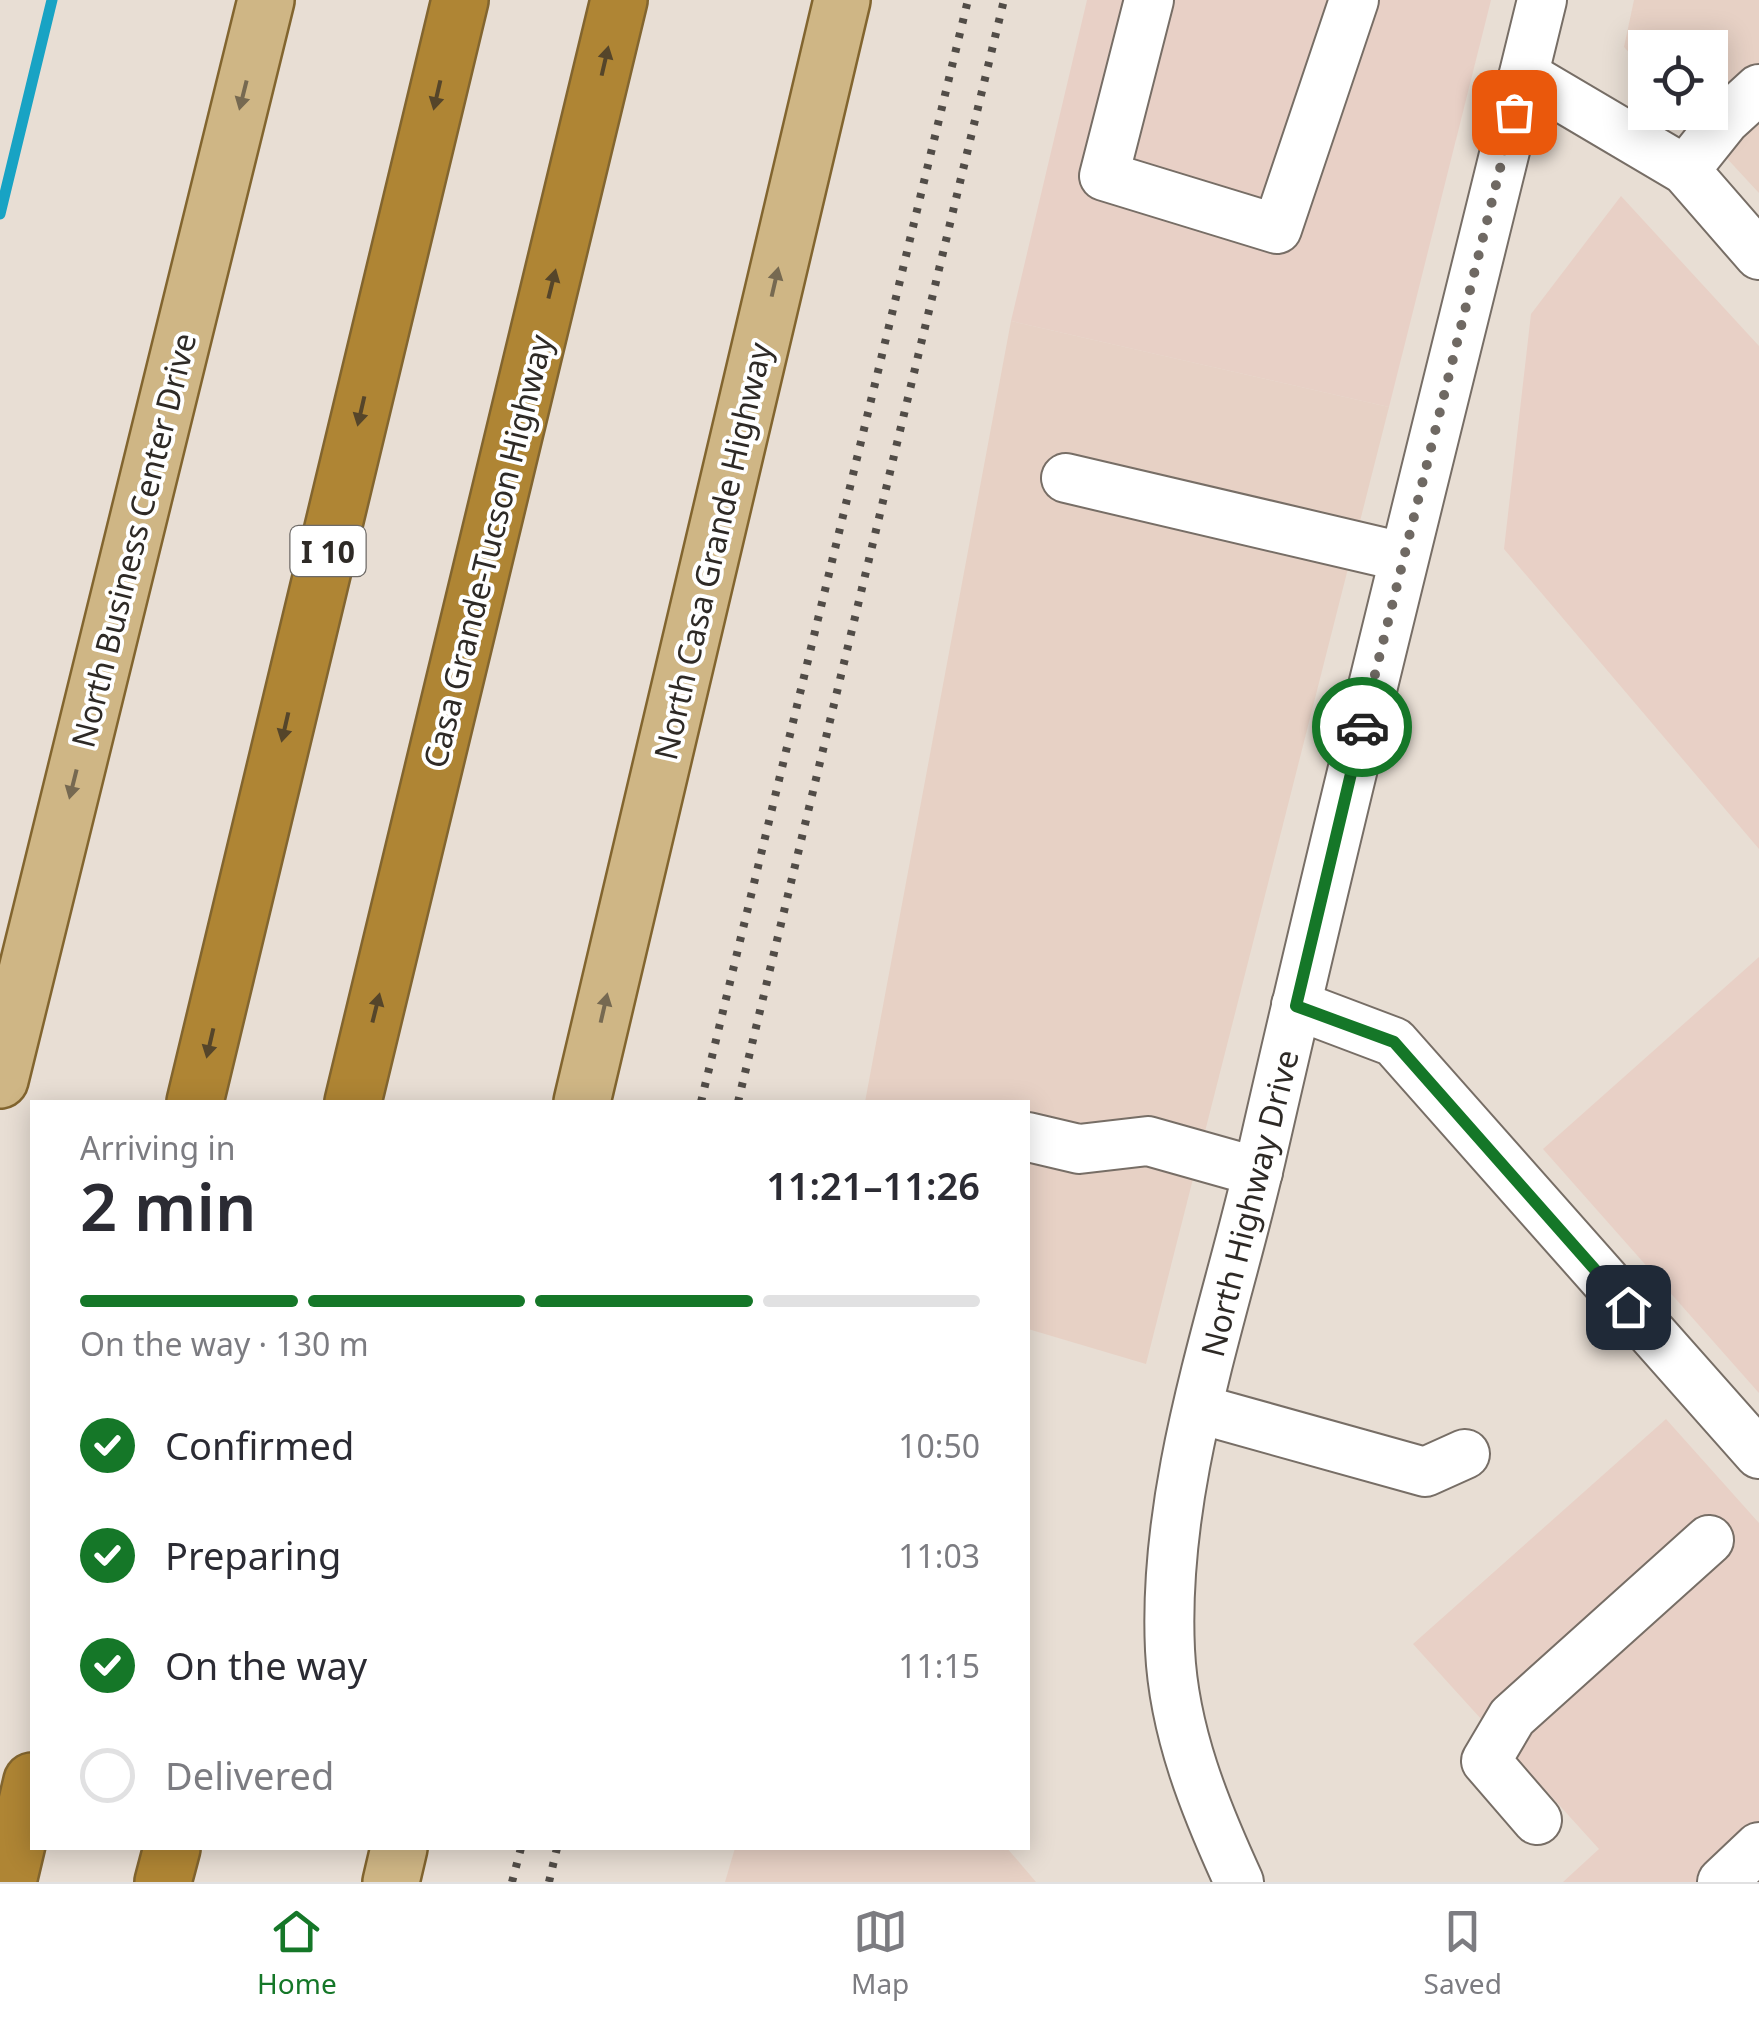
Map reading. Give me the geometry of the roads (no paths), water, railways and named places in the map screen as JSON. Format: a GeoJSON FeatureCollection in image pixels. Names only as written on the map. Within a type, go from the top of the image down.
{"type":"FeatureCollection","features":[{"type":"Feature","properties":{"kind":"highway","name":"I 10"},"geometry":{"type":"LineString","coordinates":[[195,1100],[460,0]]}},
{"type":"Feature","properties":{"kind":"highway","name":"Casa Grande-Tucson Highway"},"geometry":{"type":"LineString","coordinates":[[353,1100],[619,0]]}},
{"type":"Feature","properties":{"kind":"highway"},"geometry":{"type":"LineString","coordinates":[[8,1882],[30,1789]]}},
{"type":"Feature","properties":{"kind":"highway"},"geometry":{"type":"LineString","coordinates":[[164,1882],[172,1850]]}},
{"type":"Feature","properties":{"kind":"main road","name":"North Business Center Drive"},"geometry":{"type":"LineString","coordinates":[[0,1080],[266,0]]}},
{"type":"Feature","properties":{"kind":"main road","name":"North Casa Grande Highway"},"geometry":{"type":"LineString","coordinates":[[582,1100],[842,0]]}},
{"type":"Feature","properties":{"kind":"main road"},"geometry":{"type":"LineString","coordinates":[[390,1882],[398,1850]]}},
{"type":"Feature","properties":{"kind":"street"},"geometry":{"type":"LineString","coordinates":[[1149,0],[1104,176],[1277,230],[1354,0]]}},
{"type":"Feature","properties":{"kind":"street","name":"North Highway Drive"},"geometry":{"type":"LineString","coordinates":[[1238,1882],[1195,1777],[1178,1711],[1170,1650],[1178,1514],[1199,1409],[1403,557],[1542,0]]}},
{"type":"Feature","properties":{"kind":"street"},"geometry":{"type":"LineString","coordinates":[[1524,75],[1684,170],[1759,255]]}},
{"type":"Feature","properties":{"kind":"street"},"geometry":{"type":"LineString","coordinates":[[1684,170],[1726,120],[1759,89]]}},
{"type":"Feature","properties":{"kind":"street"},"geometry":{"type":"LineString","coordinates":[[1066,478],[1403,557]]}},
{"type":"Feature","properties":{"kind":"street"},"geometry":{"type":"LineString","coordinates":[[1296,1006],[1394,1042],[1759,1454]]}},
{"type":"Feature","properties":{"kind":"street"},"geometry":{"type":"LineString","coordinates":[[1030,1137],[1078,1149],[1148,1142],[1258,1172]]}},
{"type":"Feature","properties":{"kind":"street"},"geometry":{"type":"LineString","coordinates":[[1199,1409],[1426,1472],[1466,1454]]}},
{"type":"Feature","properties":{"kind":"street"},"geometry":{"type":"LineString","coordinates":[[1538,1820],[1486,1761],[1512,1718],[1710,1540]]}},
{"type":"Feature","properties":{"kind":"street"},"geometry":{"type":"LineString","coordinates":[[1722,1882],[1759,1848]]}},
{"type":"Feature","properties":{"kind":"waterway"},"geometry":{"type":"LineString","coordinates":[[0,214],[52,0]]}},
{"type":"Feature","properties":{"kind":"railway"},"geometry":{"type":"LineString","coordinates":[[701,1100],[968,0]]}},
{"type":"Feature","properties":{"kind":"railway"},"geometry":{"type":"LineString","coordinates":[[738,1100],[1004,0]]}},
{"type":"Feature","properties":{"kind":"railway"},"geometry":{"type":"LineString","coordinates":[[512,1882],[520,1850]]}},
{"type":"Feature","properties":{"kind":"railway"},"geometry":{"type":"LineString","coordinates":[[549,1882],[557,1850]]}}]}
